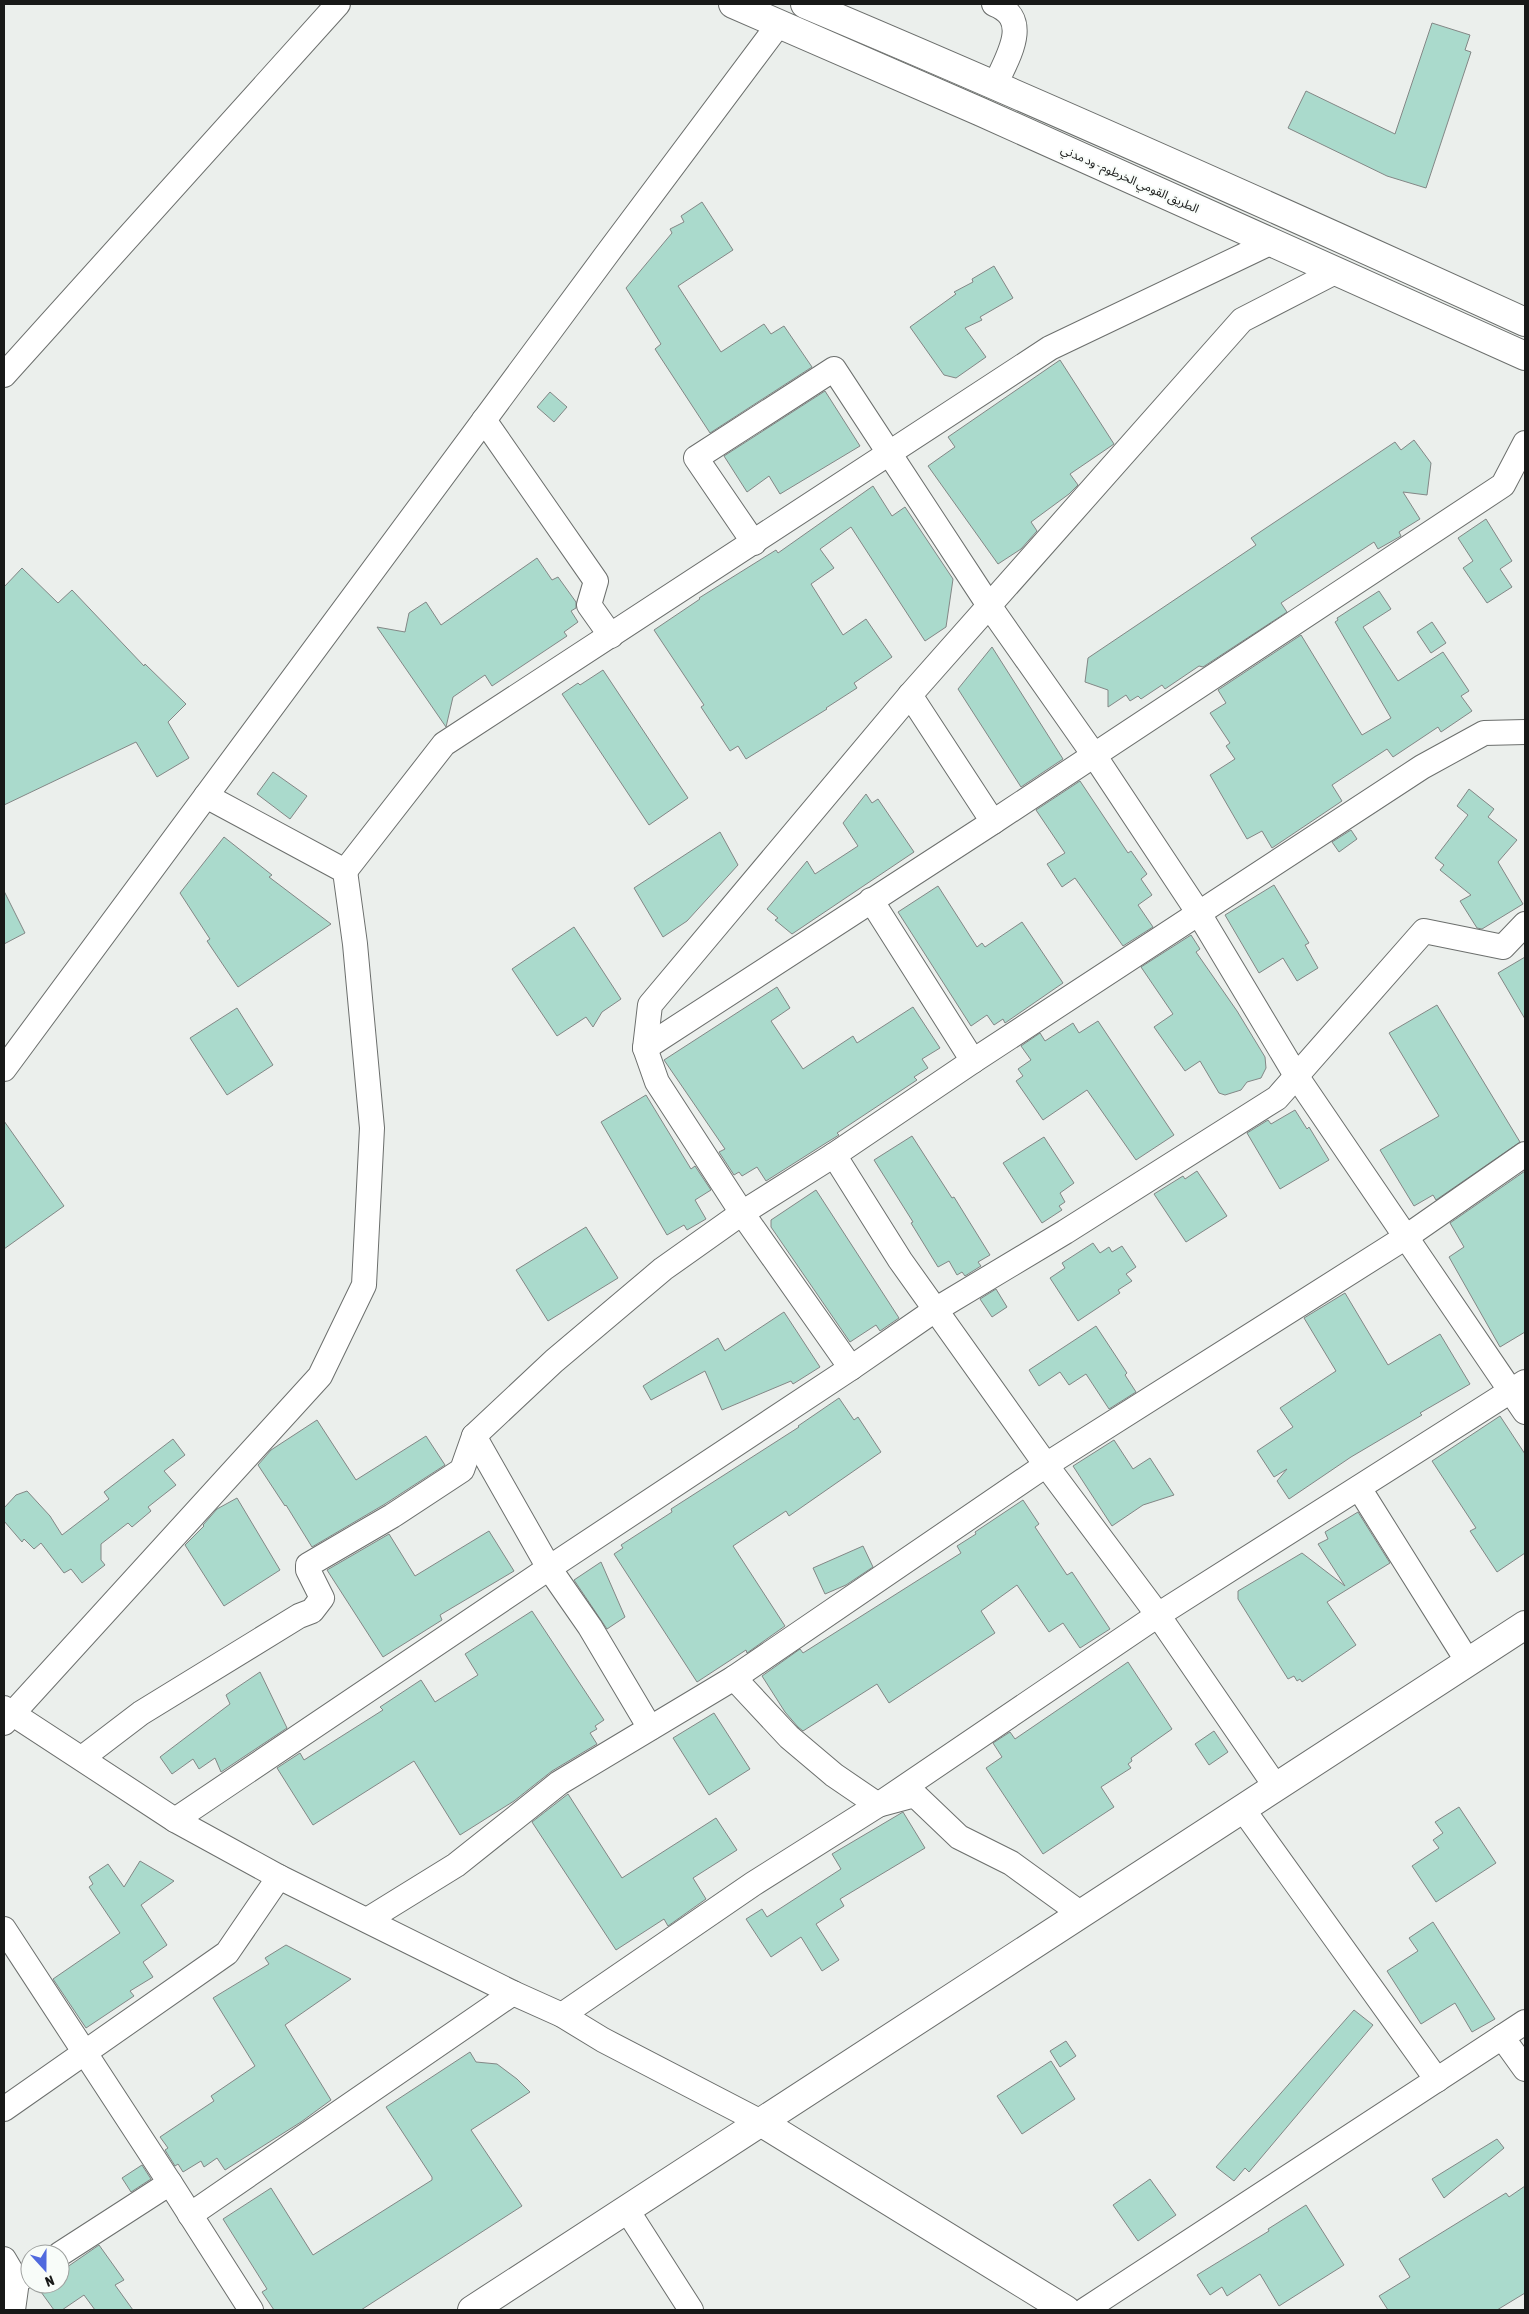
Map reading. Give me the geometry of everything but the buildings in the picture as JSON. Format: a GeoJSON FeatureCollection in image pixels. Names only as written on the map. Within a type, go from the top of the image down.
{"type":"FeatureCollection","features":[{"type":"Feature","properties":{"kind":"main road","name":"الطريق القومي الخرطوم - ود مدني"},"geometry":{"type":"LineString","coordinates":[[733,4],[982,112],[1525,356]]}},
{"type":"Feature","properties":{"kind":"main road"},"geometry":{"type":"LineString","coordinates":[[805,4],[995,85],[1525,322]]}},
{"type":"Feature","properties":{"kind":"main road"},"geometry":{"type":"LineString","coordinates":[[472,2310],[627,2210],[759,2121],[1525,1625]]}},
{"type":"Feature","properties":{"kind":"main road"},"geometry":{"type":"LineString","coordinates":[[759,2121],[1066,2310]]}},
{"type":"Feature","properties":{"kind":"street"},"geometry":{"type":"LineString","coordinates":[[4,375],[338,4]]}},
{"type":"Feature","properties":{"kind":"street"},"geometry":{"type":"LineString","coordinates":[[994,4],[1005,8],[1015,25],[1013,43],[995,85]]}},
{"type":"Feature","properties":{"kind":"street"},"geometry":{"type":"LineString","coordinates":[[4,1069],[779,24]]}},
{"type":"Feature","properties":{"kind":"street"},"geometry":{"type":"LineString","coordinates":[[759,2121],[603,2040],[562,2016],[279,1877],[175,1820],[82,1758],[7,1715],[320,1376],[364,1285],[372,1128],[355,944],[345,871],[444,744],[1050,348],[1270,243]]}},
{"type":"Feature","properties":{"kind":"street"},"geometry":{"type":"LineString","coordinates":[[852,1368],[742,1213],[657,1082],[645,1048],[650,1005],[910,695],[990,607],[1242,320],[1335,272]]}},
{"type":"Feature","properties":{"kind":"street"},"geometry":{"type":"LineString","coordinates":[[754,543],[696,458],[834,369],[888,455],[990,607],[1094,755],[1198,912],[1297,1077],[1406,1238],[1518,1387],[1525,1412]]}},
{"type":"Feature","properties":{"kind":"street"},"geometry":{"type":"LineString","coordinates":[[484,420],[596,581],[589,605],[611,636]]}},
{"type":"Feature","properties":{"kind":"street"},"geometry":{"type":"LineString","coordinates":[[645,1048],[993,822],[1503,485],[1525,443]]}},
{"type":"Feature","properties":{"kind":"street"},"geometry":{"type":"LineString","coordinates":[[910,695],[993,822]]}},
{"type":"Feature","properties":{"kind":"street"},"geometry":{"type":"LineString","coordinates":[[82,1758],[141,1713],[222,1661],[298,1616],[312,1611],[322,1598],[308,1570],[308,1565],[392,1516],[462,1470],[474,1436],[554,1360],[663,1269],[742,1213],[834,1155],[973,1060],[1422,767],[1484,733],[1525,732]]}},
{"type":"Feature","properties":{"kind":"street"},"geometry":{"type":"LineString","coordinates":[[206,796],[345,871]]}},
{"type":"Feature","properties":{"kind":"street"},"geometry":{"type":"LineString","coordinates":[[871,900],[973,1060]]}},
{"type":"Feature","properties":{"kind":"street"},"geometry":{"type":"LineString","coordinates":[[175,1820],[852,1368],[935,1310],[1065,1232],[1277,1098],[1424,931],[1503,947],[1525,924]]}},
{"type":"Feature","properties":{"kind":"street"},"geometry":{"type":"LineString","coordinates":[[367,1920],[456,1865],[559,1783],[734,1678],[1046,1465],[1406,1238],[1525,1154]]}},
{"type":"Feature","properties":{"kind":"street"},"geometry":{"type":"LineString","coordinates":[[834,1155],[900,1260],[935,1310],[1046,1465],[1158,1615],[1276,1786]]}},
{"type":"Feature","properties":{"kind":"street"},"geometry":{"type":"LineString","coordinates":[[562,2016],[753,1884],[878,1805],[1158,1615],[1518,1387]]}},
{"type":"Feature","properties":{"kind":"street"},"geometry":{"type":"LineString","coordinates":[[474,1436],[550,1568],[590,1627],[650,1728]]}},
{"type":"Feature","properties":{"kind":"street"},"geometry":{"type":"LineString","coordinates":[[1359,1488],[1468,1662]]}},
{"type":"Feature","properties":{"kind":"street"},"geometry":{"type":"LineString","coordinates":[[734,1678],[789,1737],[834,1774],[878,1805]]}},
{"type":"Feature","properties":{"kind":"street"},"geometry":{"type":"LineString","coordinates":[[878,1805],[915,1795],[959,1837],[1010,1863],[1080,1913]]}},
{"type":"Feature","properties":{"kind":"street"},"geometry":{"type":"LineString","coordinates":[[1242,1808],[1437,2080]]}},
{"type":"Feature","properties":{"kind":"street"},"geometry":{"type":"LineString","coordinates":[[4,2109],[227,1953],[279,1877]]}},
{"type":"Feature","properties":{"kind":"street"},"geometry":{"type":"LineString","coordinates":[[4,1929],[85,2051],[251,2310]]}},
{"type":"Feature","properties":{"kind":"street"},"geometry":{"type":"LineString","coordinates":[[190,2215],[512,1993]]}},
{"type":"Feature","properties":{"kind":"street"},"geometry":{"type":"LineString","coordinates":[[1085,2310],[1525,2022]]}},
{"type":"Feature","properties":{"kind":"street"},"geometry":{"type":"LineString","coordinates":[[1502,2036],[1525,2069]]}},
{"type":"Feature","properties":{"kind":"street"},"geometry":{"type":"LineString","coordinates":[[70,2248],[170,2183]]}},
{"type":"Feature","properties":{"kind":"street"},"geometry":{"type":"LineString","coordinates":[[627,2210],[691,2310]]}},
{"type":"Feature","properties":{"kind":"street"},"geometry":{"type":"LineString","coordinates":[[4,2259],[20,2273]]}},
{"type":"Feature","properties":{"kind":"street"},"geometry":{"type":"LineString","coordinates":[[13,2310],[20,2289]]}}]}
